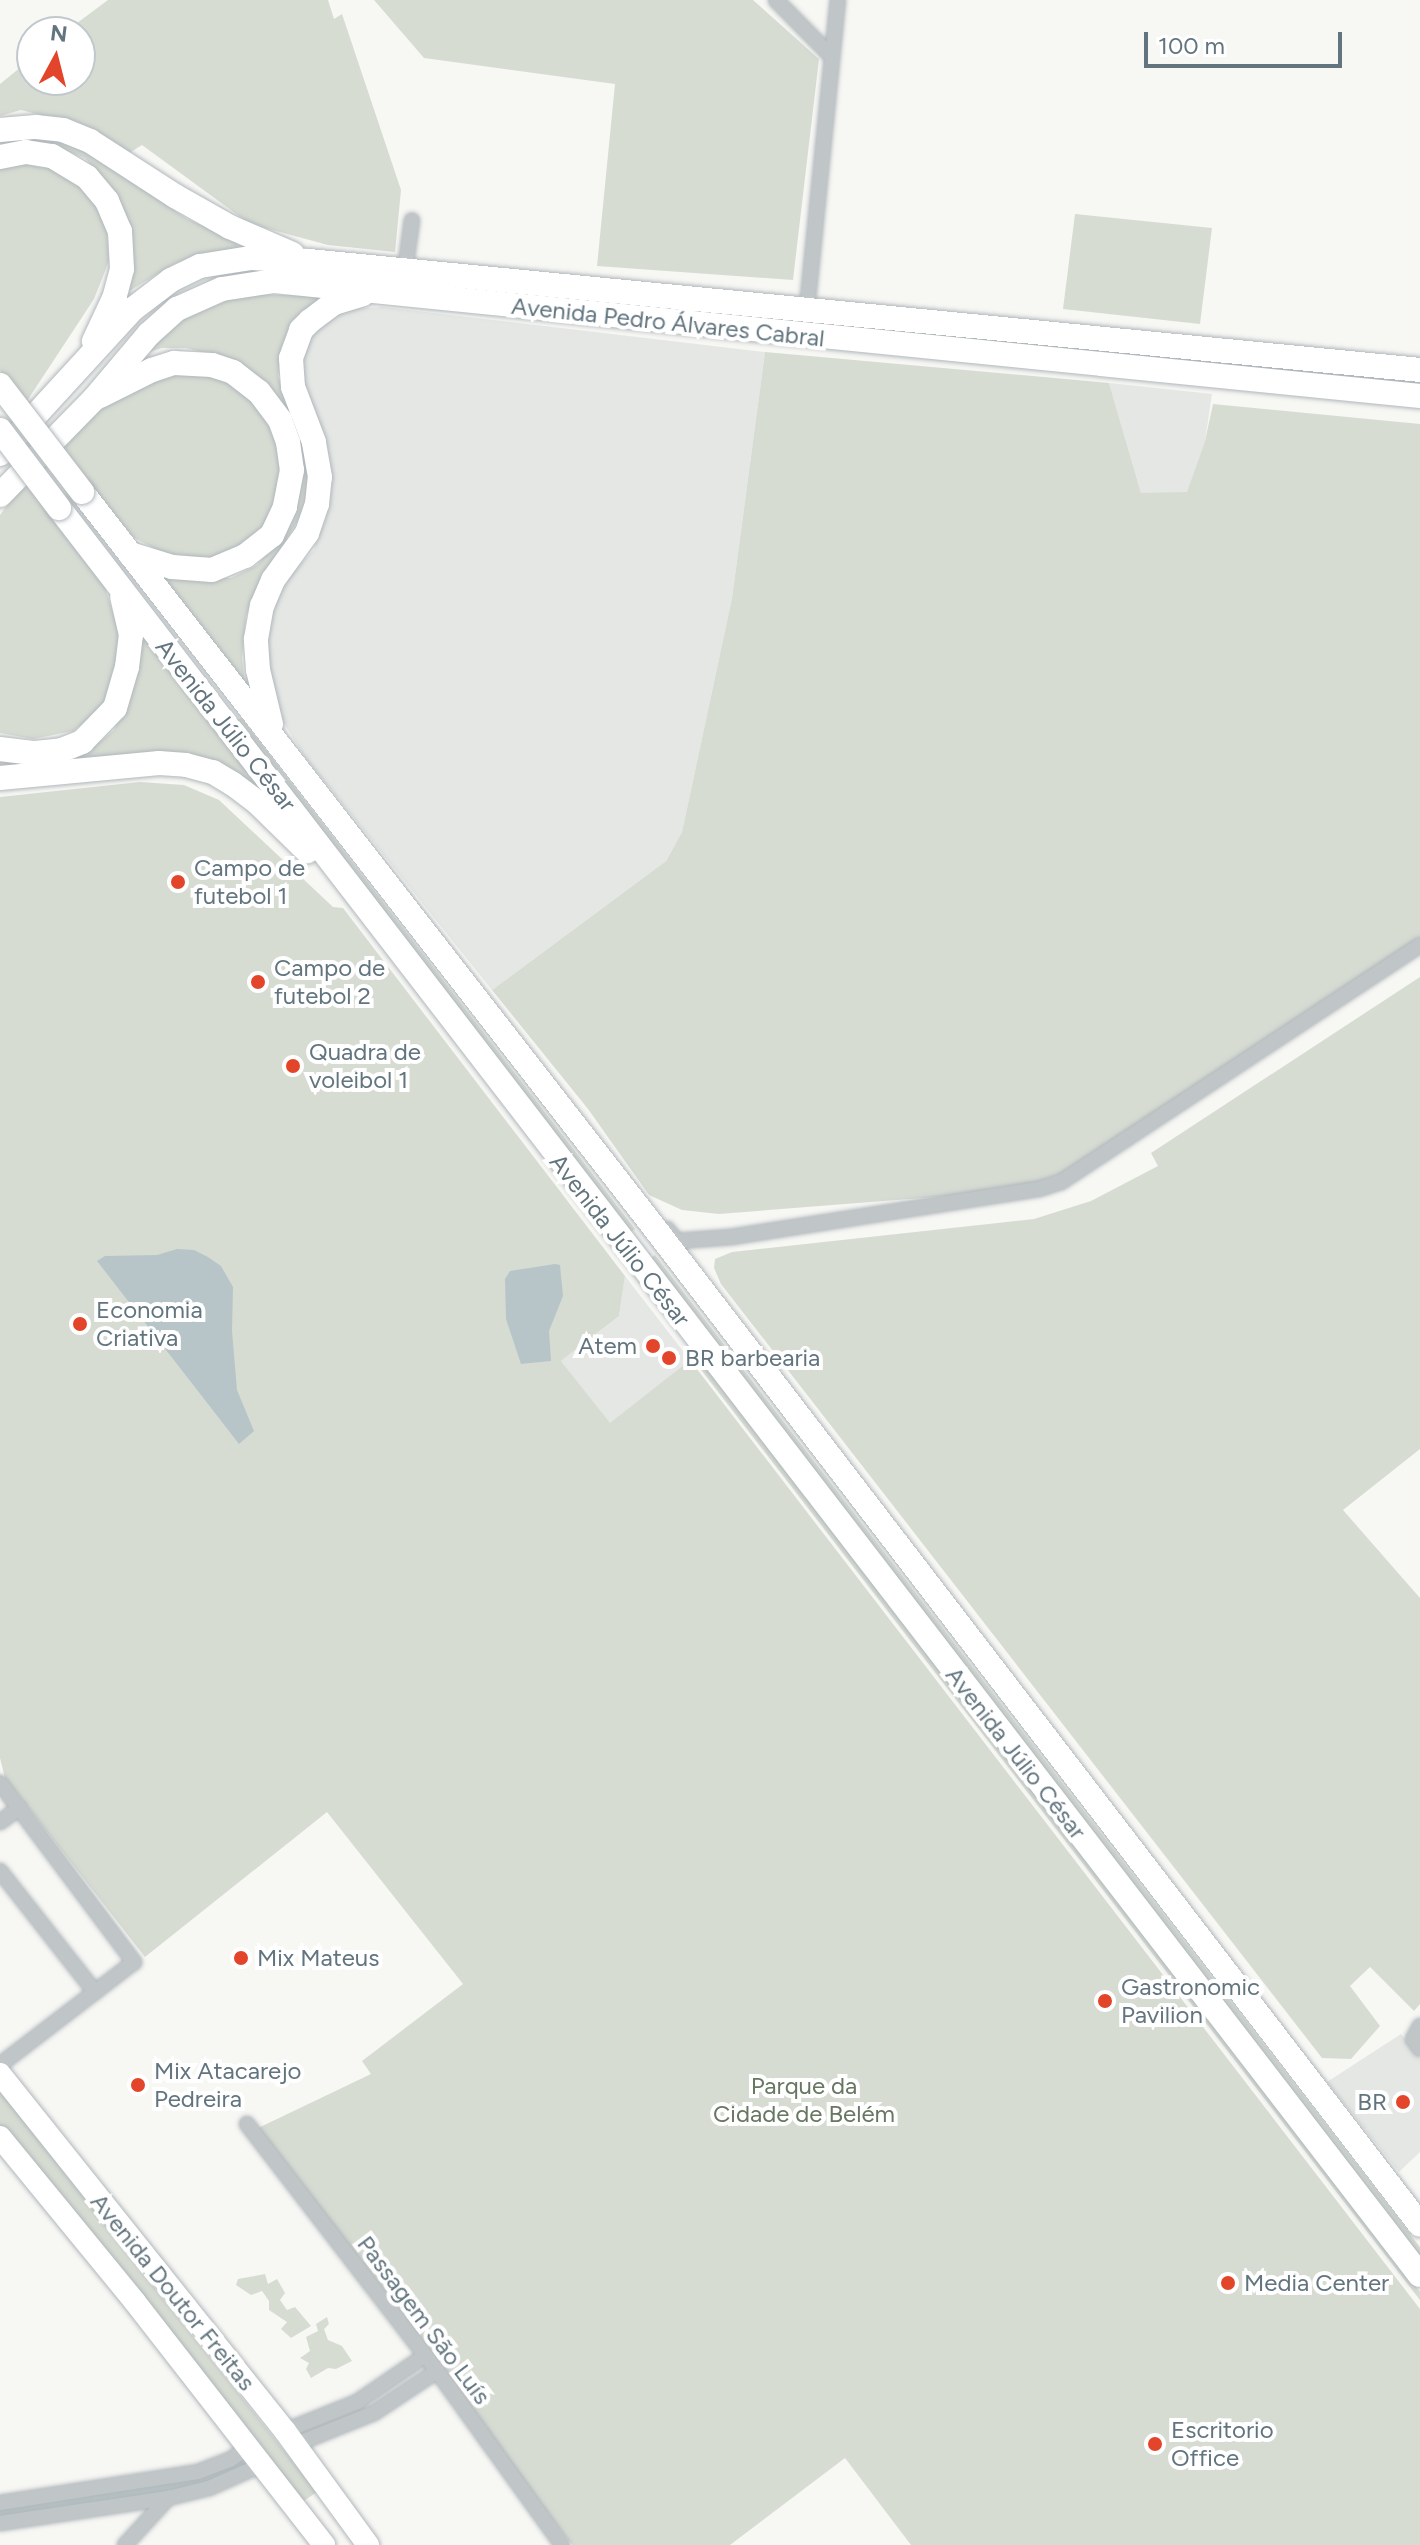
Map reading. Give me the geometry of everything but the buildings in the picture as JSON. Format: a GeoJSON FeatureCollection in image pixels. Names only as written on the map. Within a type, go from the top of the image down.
{"type":"FeatureCollection","features":[{"type":"Feature","properties":{"kind":"main road"},"geometry":{"type":"LineString","coordinates":[[0,130],[36,127],[63,130],[90,141],[216,219],[309,261]]}},
{"type":"Feature","properties":{"kind":"main road"},"geometry":{"type":"LineString","coordinates":[[0,157],[26,152],[66,162],[96,186],[114,216],[120,231],[122,269],[115,296],[85,360]]}},
{"type":"Feature","properties":{"kind":"main road","name":"Avenida Pedro Álvares Cabral"},"geometry":{"type":"LineString","coordinates":[[0,454],[133,309],[171,280],[200,266],[251,258],[405,270],[1420,370]]}},
{"type":"Feature","properties":{"kind":"main road","name":"Avenida Pedro Álvares Cabral"},"geometry":{"type":"LineString","coordinates":[[0,495],[94,399],[149,334],[177,309],[207,294],[274,281],[1420,396]]}},
{"type":"Feature","properties":{"kind":"main road"},"geometry":{"type":"LineString","coordinates":[[275,737],[261,689],[256,639],[262,606],[273,580],[313,519],[320,477],[311,432],[293,387],[291,358],[301,330],[310,321],[346,298],[374,291]]}},
{"type":"Feature","properties":{"kind":"main road"},"geometry":{"type":"LineString","coordinates":[[94,399],[152,370],[174,363],[212,365],[233,372],[259,392],[280,420],[288,442],[292,470],[285,507],[272,535],[245,556],[212,570],[172,567],[130,554]]}},
{"type":"Feature","properties":{"kind":"main road","name":"Avenida Júlio César"},"geometry":{"type":"LineString","coordinates":[[0,385],[653,1226],[1420,2225]]}},
{"type":"Feature","properties":{"kind":"main road","name":"Avenida Júlio César"},"geometry":{"type":"LineString","coordinates":[[0,430],[1420,2275]]}},
{"type":"Feature","properties":{"kind":"main road"},"geometry":{"type":"LineString","coordinates":[[0,749],[35,753],[62,750],[82,742],[115,708],[125,679],[131,635],[120,587]]}},
{"type":"Feature","properties":{"kind":"main road"},"geometry":{"type":"LineString","coordinates":[[0,778],[159,763],[213,772],[258,803],[374,918]]}},
{"type":"Feature","properties":{"kind":"main road","name":"Avenida Doutor Freitas"},"geometry":{"type":"LineString","coordinates":[[0,2074],[289,2438],[343,2512],[361,2543]]}},
{"type":"Feature","properties":{"kind":"main road","name":"Avenida Doutor Freitas"},"geometry":{"type":"LineString","coordinates":[[3,2150],[254,2456],[314,2541],[343,2512]]}},
{"type":"Feature","properties":{"kind":"street"},"geometry":{"type":"LineString","coordinates":[[776,0],[790,6],[830,55]]}},
{"type":"Feature","properties":{"kind":"street"},"geometry":{"type":"LineString","coordinates":[[807,309],[830,55],[838,0]]}},
{"type":"Feature","properties":{"kind":"street"},"geometry":{"type":"LineString","coordinates":[[405,270],[412,220]]}},
{"type":"Feature","properties":{"kind":"street"},"geometry":{"type":"LineString","coordinates":[[653,1226],[664,1225],[677,1241],[731,1237],[1039,1189],[1061,1182],[1420,945]]}},
{"type":"Feature","properties":{"kind":"street"},"geometry":{"type":"LineString","coordinates":[[0,1783],[134,1962],[0,2065]]}},
{"type":"Feature","properties":{"kind":"street"},"geometry":{"type":"LineString","coordinates":[[0,1822],[19,1808]]}},
{"type":"Feature","properties":{"kind":"street"},"geometry":{"type":"LineString","coordinates":[[0,1871],[95,1992]]}},
{"type":"Feature","properties":{"kind":"street"},"geometry":{"type":"LineString","coordinates":[[1417,2046],[1413,2035],[1420,2026]]}},
{"type":"Feature","properties":{"kind":"street","name":"Passagem São Luís"},"geometry":{"type":"LineString","coordinates":[[247,2124],[423,2357],[437,2371],[562,2545]]}},
{"type":"Feature","properties":{"kind":"street"},"geometry":{"type":"LineString","coordinates":[[289,2438],[357,2402],[423,2357]]}},
{"type":"Feature","properties":{"kind":"street"},"geometry":{"type":"LineString","coordinates":[[289,2438],[374,2413],[437,2371]]}},
{"type":"Feature","properties":{"kind":"street"},"geometry":{"type":"LineString","coordinates":[[0,2523],[168,2498],[209,2488],[254,2456]]}},
{"type":"Feature","properties":{"kind":"street"},"geometry":{"type":"LineString","coordinates":[[0,2503],[198,2472],[230,2460],[254,2456]]}},
{"type":"Feature","properties":{"kind":"street"},"geometry":{"type":"LineString","coordinates":[[125,2545],[168,2498]]}},
{"type":"Feature","properties":{"kind":"shaded area"},"geometry":{"type":"Polygon","coordinates":[[[383,307],[765,352],[732,598],[682,832],[666,861],[492,990],[305,757],[275,709],[266,660],[271,617],[283,581],[314,550],[329,485],[297,373],[306,338],[342,309],[383,307]]]}},
{"type":"Feature","properties":{"kind":"shaded area"},"geometry":{"type":"Polygon","coordinates":[[[1109,383],[1212,394],[1205,441],[1187,493],[1141,493],[1109,383]]]}},
{"type":"Feature","properties":{"kind":"shaded area"},"geometry":{"type":"Polygon","coordinates":[[[177,1249],[194,1250],[208,1257],[221,1266],[233,1287],[232,1331],[237,1390],[254,1431],[239,1444],[97,1261],[105,1256],[157,1255],[177,1249]]]}},
{"type":"Feature","properties":{"kind":"shaded area"},"geometry":{"type":"Polygon","coordinates":[[[560,1265],[563,1296],[549,1331],[551,1361],[521,1364],[506,1319],[505,1279],[510,1271],[560,1265]]]}},
{"type":"Feature","properties":{"kind":"shaded area"},"geometry":{"type":"Polygon","coordinates":[[[625,1276],[690,1360],[610,1424],[561,1361],[619,1316],[625,1276]]]}},
{"type":"Feature","properties":{"kind":"shaded area"},"geometry":{"type":"Polygon","coordinates":[[[1401,2034],[1420,2058],[1420,2152],[1399,2172],[1327,2082],[1401,2034]]]}},
{"type":"Feature","properties":{"kind":"shaded area"},"geometry":{"type":"Polygon","coordinates":[[[241,2459],[248,2467],[190,2488],[0,2517],[0,2508],[241,2459]]]}},
{"type":"Feature","properties":{"kind":"green space"},"geometry":{"type":"Polygon","coordinates":[[[108,0],[328,0],[334,19],[342,14],[401,190],[395,252],[328,245],[250,224],[142,145],[126,155],[84,126],[21,110],[0,116],[0,84],[16,71],[16,96],[96,96],[96,16],[86,16],[108,0]]]}},
{"type":"Feature","properties":{"kind":"green space"},"geometry":{"type":"Polygon","coordinates":[[[374,0],[753,0],[819,59],[793,280],[597,266],[615,84],[424,58],[374,0]]]}},
{"type":"Feature","properties":{"kind":"green space"},"geometry":{"type":"Polygon","coordinates":[[[39,134],[85,150],[187,219],[238,240],[237,250],[202,254],[174,264],[121,296],[122,211],[109,184],[85,158],[50,144],[20,140],[39,134]]]}},
{"type":"Feature","properties":{"kind":"green space"},"geometry":{"type":"Polygon","coordinates":[[[22,160],[51,167],[83,181],[97,204],[107,232],[109,261],[94,299],[25,404],[0,370],[0,166],[22,160]]]}},
{"type":"Feature","properties":{"kind":"green space"},"geometry":{"type":"Polygon","coordinates":[[[1075,214],[1212,228],[1200,324],[1063,309],[1075,214]]]}},
{"type":"Feature","properties":{"kind":"green space"},"geometry":{"type":"Polygon","coordinates":[[[242,294],[328,296],[295,320],[281,348],[278,377],[299,428],[309,474],[305,510],[263,575],[246,616],[242,658],[246,692],[153,571],[185,578],[231,578],[257,565],[286,532],[300,458],[235,361],[186,348],[162,348],[134,357],[188,314],[242,294]]]}},
{"type":"Feature","properties":{"kind":"green space"},"geometry":{"type":"Polygon","coordinates":[[[765,352],[1109,383],[1141,493],[1187,492],[1205,441],[1213,404],[1420,424],[1420,938],[1072,1170],[1012,1191],[719,1214],[682,1210],[649,1195],[588,1109],[492,990],[666,861],[682,832],[732,598],[765,352]]]}},
{"type":"Feature","properties":{"kind":"green space"},"geometry":{"type":"Polygon","coordinates":[[[188,372],[223,379],[257,404],[273,434],[284,470],[271,515],[252,538],[225,556],[195,559],[161,552],[133,537],[59,446],[109,398],[154,375],[188,372]]]}},
{"type":"Feature","properties":{"kind":"green space"},"geometry":{"type":"Polygon","coordinates":[[[25,480],[105,587],[118,630],[119,664],[107,705],[73,731],[33,739],[0,733],[0,515],[25,480]]]}},
{"type":"Feature","properties":{"kind":"green space"},"geometry":{"type":"Polygon","coordinates":[[[141,634],[262,791],[201,762],[0,770],[0,762],[37,761],[91,749],[114,730],[132,688],[141,634]]]}},
{"type":"Feature","properties":{"kind":"green space"},"geometry":{"type":"Polygon","coordinates":[[[241,718],[635,1229],[629,1234],[235,722],[241,718]]]}},
{"type":"Feature","properties":{"kind":"green space","name":"Parque da Cidade de Belém"},"geometry":{"type":"Polygon","coordinates":[[[140,782],[184,785],[219,800],[333,907],[343,908],[625,1276],[619,1316],[561,1361],[610,1423],[690,1360],[1420,2309],[1420,2545],[911,2545],[845,2458],[730,2545],[572,2545],[417,2340],[252,2131],[371,2074],[362,2061],[463,1984],[327,1812],[145,1957],[5,1778],[0,1758],[0,797],[140,782]]]}},
{"type":"Feature","properties":{"kind":"green space"},"geometry":{"type":"Polygon","coordinates":[[[1420,977],[1420,1449],[1343,1510],[1420,1598],[1420,2004],[1414,2011],[1370,1967],[1350,1986],[1380,2026],[1351,2059],[1322,2058],[721,1284],[714,1268],[715,1259],[732,1252],[1034,1219],[1091,1201],[1158,1166],[1151,1153],[1420,977]]]}},
{"type":"Feature","properties":{"kind":"green space"},"geometry":{"type":"Polygon","coordinates":[[[655,1255],[1420,2247],[1420,2258],[649,1259],[655,1255]]]}},
{"type":"Feature","properties":{"kind":"green space"},"geometry":{"type":"Polygon","coordinates":[[[697,1355],[1420,2292],[1420,2300],[692,1358],[697,1355]]]}},
{"type":"Feature","properties":{"kind":"green space"},"geometry":{"type":"Polygon","coordinates":[[[0,2090],[317,2492],[299,2504],[0,2131],[0,2090]]]}},
{"type":"Feature","properties":{"kind":"green space"},"geometry":{"type":"Polygon","coordinates":[[[265,2274],[268,2284],[277,2279],[285,2293],[280,2300],[287,2310],[295,2307],[311,2326],[291,2338],[281,2329],[287,2322],[269,2310],[269,2301],[262,2291],[251,2295],[236,2285],[238,2279],[265,2274]]]}},
{"type":"Feature","properties":{"kind":"green space"},"geometry":{"type":"Polygon","coordinates":[[[327,2317],[329,2324],[324,2329],[328,2340],[342,2346],[352,2361],[336,2369],[328,2368],[311,2378],[306,2369],[309,2363],[300,2358],[310,2351],[306,2337],[318,2331],[316,2324],[327,2317]]]}},
{"type":"Feature","properties":{"kind":"place","name":"Campo de futebol 1"},"geometry":{"type":"Point","coordinates":[178,882]}},
{"type":"Feature","properties":{"kind":"place","name":"Campo de futebol 2"},"geometry":{"type":"Point","coordinates":[258,982]}},
{"type":"Feature","properties":{"kind":"place","name":"Quadra de voleibol 1"},"geometry":{"type":"Point","coordinates":[293,1066]}},
{"type":"Feature","properties":{"kind":"place","name":"Economia Criativa"},"geometry":{"type":"Point","coordinates":[80,1324]}},
{"type":"Feature","properties":{"kind":"place","name":"Atem"},"geometry":{"type":"Point","coordinates":[653,1346]}},
{"type":"Feature","properties":{"kind":"place","name":"BR barbearia"},"geometry":{"type":"Point","coordinates":[669,1358]}},
{"type":"Feature","properties":{"kind":"place","name":"Mix Mateus"},"geometry":{"type":"Point","coordinates":[241,1958]}},
{"type":"Feature","properties":{"kind":"place","name":"Gastronomic Pavilion"},"geometry":{"type":"Point","coordinates":[1105,2001]}},
{"type":"Feature","properties":{"kind":"place","name":"Mix Atacarejo Pedreira"},"geometry":{"type":"Point","coordinates":[138,2085]}},
{"type":"Feature","properties":{"kind":"place","name":"BR"},"geometry":{"type":"Point","coordinates":[1403,2102]}},
{"type":"Feature","properties":{"kind":"place","name":"Media Center"},"geometry":{"type":"Point","coordinates":[1228,2283]}},
{"type":"Feature","properties":{"kind":"place","name":"Escritorio Office"},"geometry":{"type":"Point","coordinates":[1155,2444]}}]}
